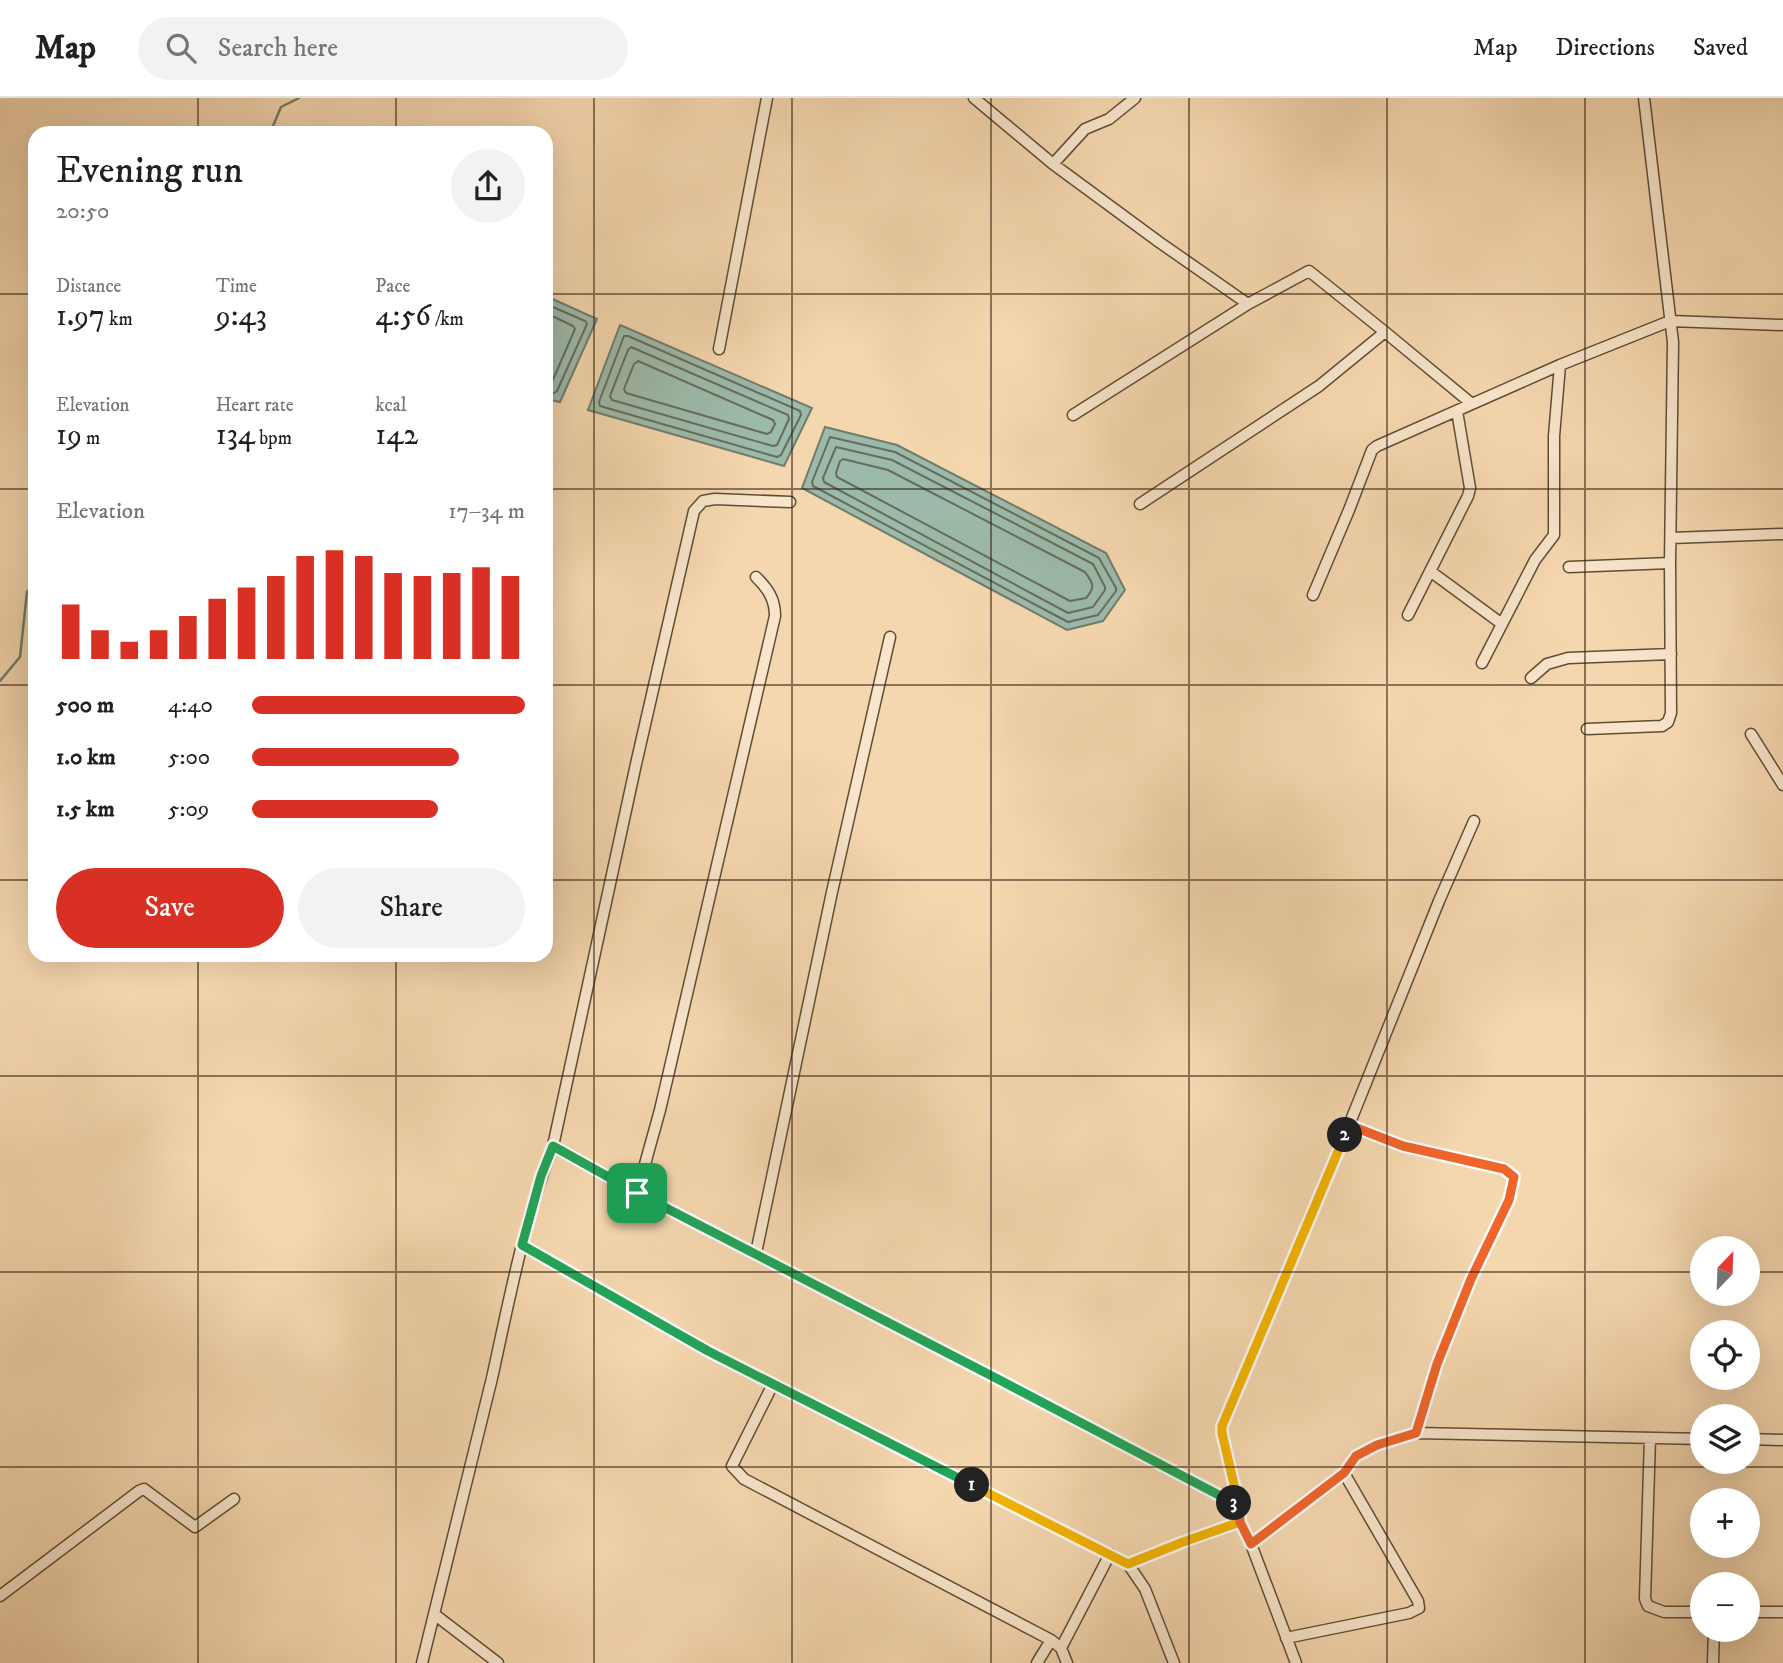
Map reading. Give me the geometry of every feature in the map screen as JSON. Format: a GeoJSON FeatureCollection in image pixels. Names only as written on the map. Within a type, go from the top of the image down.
{"type":"FeatureCollection","features":[{"type":"Feature","properties":{"kind":"street"},"geometry":{"type":"LineString","coordinates":[[719,349],[767,98]]}},
{"type":"Feature","properties":{"kind":"street"},"geometry":{"type":"LineString","coordinates":[[974,98],[1053,164],[1248,304]]}},
{"type":"Feature","properties":{"kind":"street"},"geometry":{"type":"LineString","coordinates":[[1053,164],[1085,129],[1109,119],[1135,98]]}},
{"type":"Feature","properties":{"kind":"street"},"geometry":{"type":"LineString","coordinates":[[1587,729],[1662,726],[1668,722],[1671,713],[1673,342],[1644,98]]}},
{"type":"Feature","properties":{"kind":"street"},"geometry":{"type":"LineString","coordinates":[[1073,415],[1248,304],[1308,271],[1472,404]]}},
{"type":"Feature","properties":{"kind":"street"},"geometry":{"type":"LineString","coordinates":[[1313,595],[1372,450],[1377,446],[1560,365],[1670,321],[1783,325]]}},
{"type":"Feature","properties":{"kind":"street"},"geometry":{"type":"LineString","coordinates":[[1140,504],[1319,386],[1385,332]]}},
{"type":"Feature","properties":{"kind":"street"},"geometry":{"type":"LineString","coordinates":[[1482,663],[1535,560],[1554,535],[1554,436],[1560,365]]}},
{"type":"Feature","properties":{"kind":"street"},"geometry":{"type":"LineString","coordinates":[[1408,615],[1470,488],[1457,411]]}},
{"type":"Feature","properties":{"kind":"street"},"geometry":{"type":"LineString","coordinates":[[422,1663],[522,1245],[541,1176],[553,1146],[694,511],[703,501],[715,499],[790,502]]}},
{"type":"Feature","properties":{"kind":"street"},"geometry":{"type":"LineString","coordinates":[[1671,538],[1783,534]]}},
{"type":"Feature","properties":{"kind":"street"},"geometry":{"type":"LineString","coordinates":[[1569,567],[1670,563]]}},
{"type":"Feature","properties":{"kind":"street"},"geometry":{"type":"LineString","coordinates":[[1430,571],[1502,624]]}},
{"type":"Feature","properties":{"kind":"street"},"geometry":{"type":"LineString","coordinates":[[637,1193],[660,1110],[775,616],[772,597],[757,577]]}},
{"type":"Feature","properties":{"kind":"street"},"geometry":{"type":"LineString","coordinates":[[756,1253],[832,892],[890,637]]}},
{"type":"Feature","properties":{"kind":"street"},"geometry":{"type":"LineString","coordinates":[[1531,678],[1547,664],[1568,658],[1671,654]]}},
{"type":"Feature","properties":{"kind":"street"},"geometry":{"type":"LineString","coordinates":[[1751,734],[1783,785]]}},
{"type":"Feature","properties":{"kind":"street"},"geometry":{"type":"LineString","coordinates":[[1296,1663],[1251,1544],[1240,1522],[1239,1506],[1222,1433],[1224,1420],[1474,821]]}},
{"type":"Feature","properties":{"kind":"street"},"geometry":{"type":"LineString","coordinates":[[1349,1125],[1403,1146],[1504,1169],[1514,1177],[1509,1200],[1471,1279],[1437,1364],[1416,1433]]}},
{"type":"Feature","properties":{"kind":"street"},"geometry":{"type":"LineString","coordinates":[[553,1146],[637,1193],[1239,1506]]}},
{"type":"Feature","properties":{"kind":"street"},"geometry":{"type":"LineString","coordinates":[[522,1245],[708,1351],[1128,1564],[1145,1589],[1174,1663]]}},
{"type":"Feature","properties":{"kind":"street"},"geometry":{"type":"LineString","coordinates":[[773,1384],[732,1466],[744,1479],[1051,1640],[1061,1648],[1067,1663]]}},
{"type":"Feature","properties":{"kind":"street"},"geometry":{"type":"LineString","coordinates":[[1251,1544],[1344,1473],[1356,1456],[1377,1445],[1416,1433],[1690,1438]]}},
{"type":"Feature","properties":{"kind":"street"},"geometry":{"type":"LineString","coordinates":[[1650,1438],[1645,1599],[1648,1606],[1664,1612],[1690,1612]]}},
{"type":"Feature","properties":{"kind":"street"},"geometry":{"type":"LineString","coordinates":[[1760,1439],[1783,1440]]}},
{"type":"Feature","properties":{"kind":"street"},"geometry":{"type":"LineString","coordinates":[[1286,1638],[1409,1613],[1419,1608],[1418,1601],[1344,1473]]}},
{"type":"Feature","properties":{"kind":"street"},"geometry":{"type":"LineString","coordinates":[[0,1596],[139,1491],[148,1491],[195,1527],[234,1499]]}},
{"type":"Feature","properties":{"kind":"street"},"geometry":{"type":"LineString","coordinates":[[1128,1564],[1240,1522]]}},
{"type":"Feature","properties":{"kind":"street"},"geometry":{"type":"LineString","coordinates":[[1061,1648],[1110,1554]]}},
{"type":"Feature","properties":{"kind":"street"},"geometry":{"type":"LineString","coordinates":[[1760,1612],[1783,1612]]}},
{"type":"Feature","properties":{"kind":"street"},"geometry":{"type":"LineString","coordinates":[[434,1615],[498,1663]]}},
{"type":"Feature","properties":{"kind":"street"},"geometry":{"type":"LineString","coordinates":[[1037,1663],[1051,1640]]}},
{"type":"Feature","properties":{"kind":"street"},"geometry":{"type":"LineString","coordinates":[[1713,1663],[1714,1642]]}},
{"type":"Feature","properties":{"kind":"water"},"geometry":{"type":"Polygon","coordinates":[[[553,299],[597,319],[560,402],[553,400],[553,299]]]}},
{"type":"Feature","properties":{"kind":"water"},"geometry":{"type":"Polygon","coordinates":[[[620,325],[812,408],[784,466],[588,410],[620,325]]]}},
{"type":"Feature","properties":{"kind":"water"},"geometry":{"type":"Polygon","coordinates":[[[825,427],[897,445],[1106,553],[1125,590],[1103,621],[1067,630],[802,488],[825,427]]]}},
{"type":"Feature","properties":{"kind":"waterway"},"geometry":{"type":"LineString","coordinates":[[273,126],[281,107],[299,98]]}},
{"type":"Feature","properties":{"kind":"waterway"},"geometry":{"type":"LineString","coordinates":[[0,681],[20,657],[28,591]]}},
{"type":"Feature","properties":{"kind":"route"},"geometry":{"type":"LineString","coordinates":[[637,1193],[553,1146],[541,1176],[522,1245],[708,1351],[1128,1564],[1240,1522],[1239,1506],[1222,1426],[1349,1125],[1403,1146],[1504,1169],[1514,1177],[1509,1200],[1471,1279],[1437,1364],[1416,1433],[1377,1445],[1356,1456],[1344,1473],[1251,1544],[1240,1522],[1239,1506],[637,1193]]}}]}
